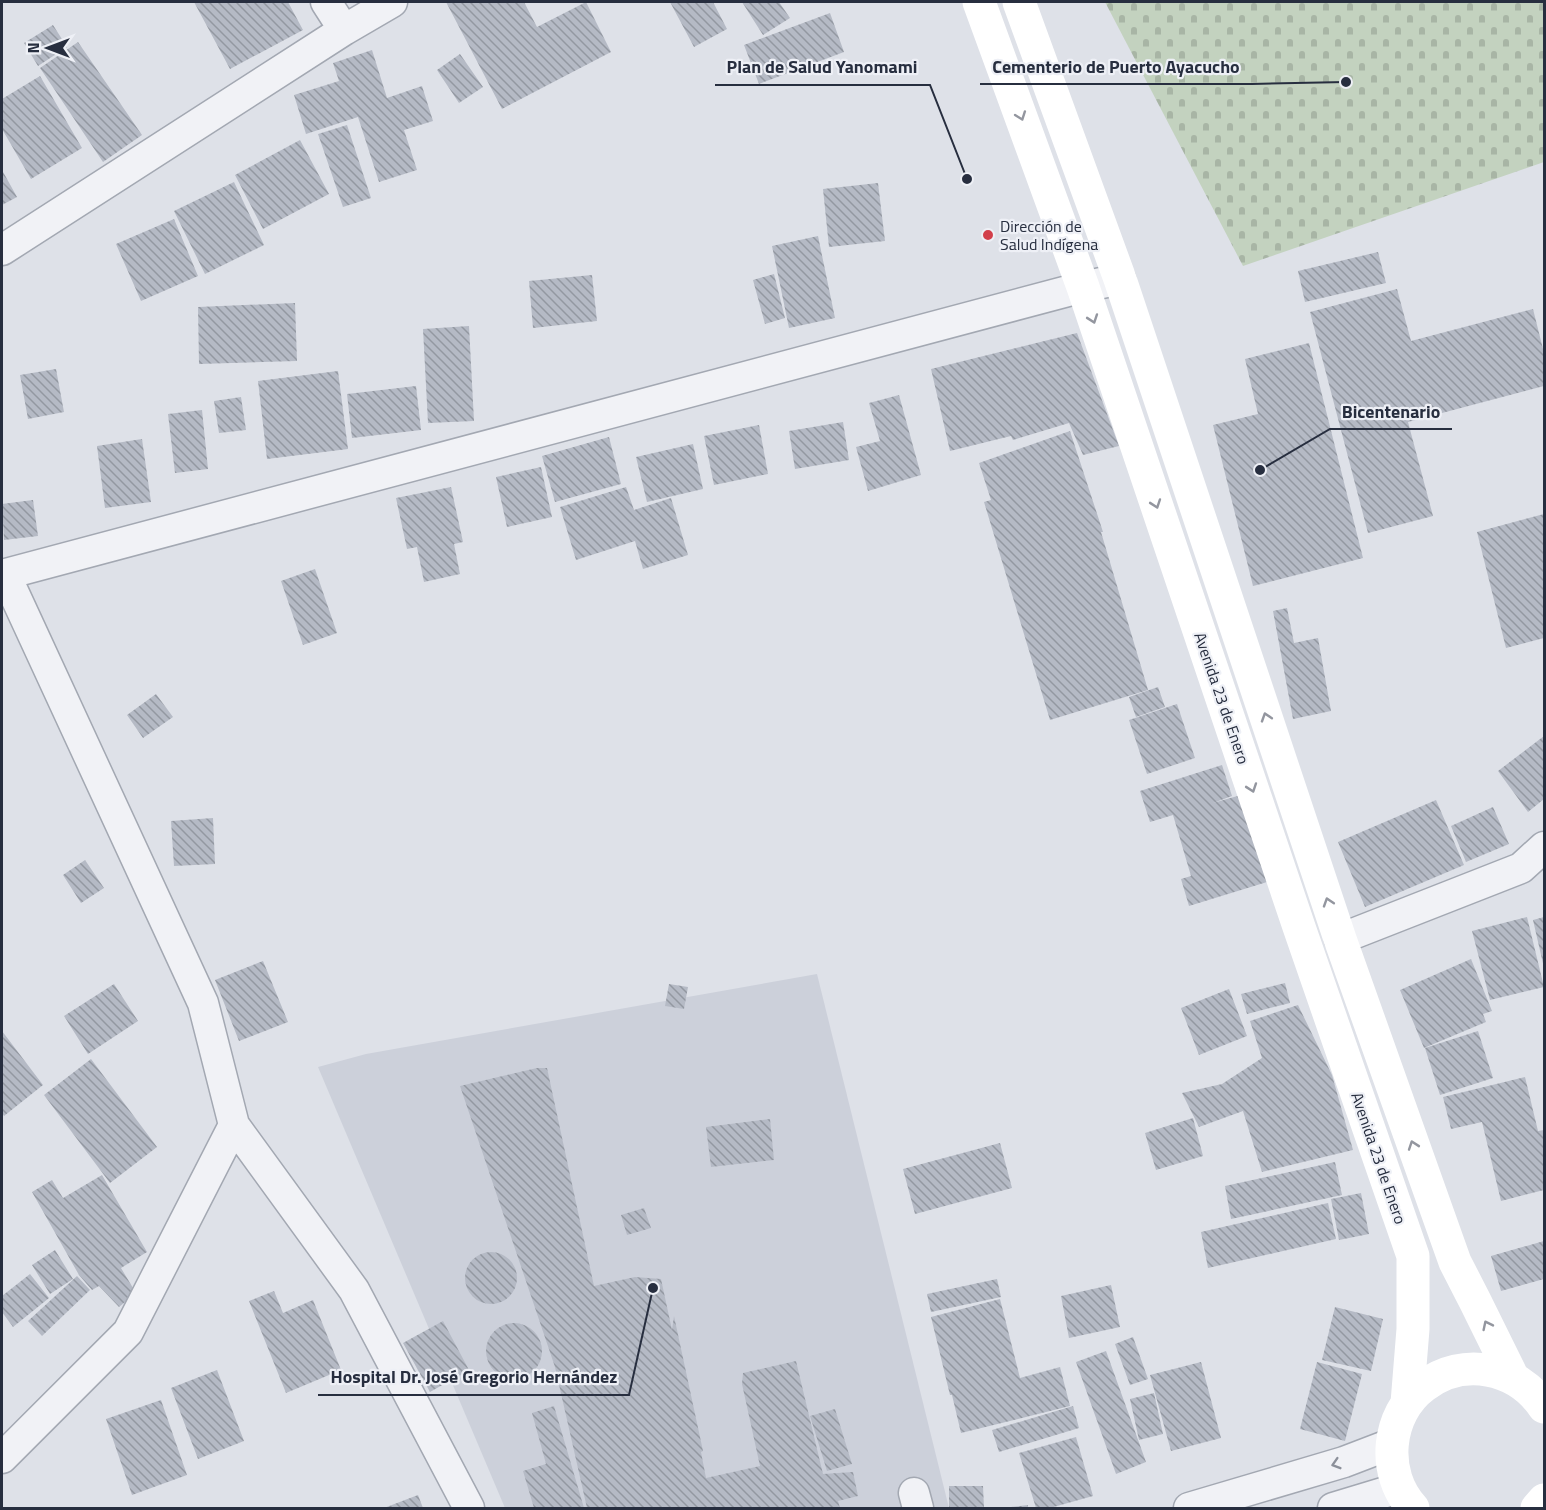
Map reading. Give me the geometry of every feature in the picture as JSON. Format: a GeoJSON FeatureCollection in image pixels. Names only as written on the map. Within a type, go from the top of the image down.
{"type":"FeatureCollection","features":[{"type":"Feature","properties":{"kind":"main road","name":"Avenida 23 de Enero"},"geometry":{"type":"LineString","coordinates":[[979,2],[1083,287],[1295,916],[1413,1256],[1413,1329],[1407,1403]]}},
{"type":"Feature","properties":{"kind":"main road","name":"Avenida 23 de Enero"},"geometry":{"type":"LineString","coordinates":[[1019,2],[1120,279],[1340,939],[1455,1262],[1513,1378]]}},
{"type":"Feature","properties":{"kind":"main road","name":"Avenida 23 de Enero"},"geometry":{"type":"LineString","coordinates":[[1406,1498],[1392,1466],[1391,1444],[1397,1423],[1407,1403],[1423,1386],[1444,1374],[1467,1369],[1491,1370],[1513,1378],[1536,1394],[1545,1407]]}},
{"type":"Feature","properties":{"kind":"main road"},"geometry":{"type":"LineString","coordinates":[[1537,1509],[1545,1500]]}},
{"type":"Feature","properties":{"kind":"street"},"geometry":{"type":"LineString","coordinates":[[326,2],[344,30]]}},
{"type":"Feature","properties":{"kind":"street"},"geometry":{"type":"LineString","coordinates":[[2,250],[344,30],[392,2]]}},
{"type":"Feature","properties":{"kind":"street"},"geometry":{"type":"LineString","coordinates":[[469,1509],[354,1290],[234,1125],[203,1003],[3,574],[1120,279]]}},
{"type":"Feature","properties":{"kind":"street"},"geometry":{"type":"LineString","coordinates":[[1340,939],[1533,872],[1545,847]]}},
{"type":"Feature","properties":{"kind":"street"},"geometry":{"type":"LineString","coordinates":[[2,1458],[128,1332],[234,1125]]}},
{"type":"Feature","properties":{"kind":"street"},"geometry":{"type":"LineString","coordinates":[[1189,1509],[1344,1462],[1391,1444]]}},
{"type":"Feature","properties":{"kind":"street"},"geometry":{"type":"LineString","coordinates":[[1333,1509],[1406,1498]]}},
{"type":"Feature","properties":{"kind":"shaded area"},"geometry":{"type":"Polygon","coordinates":[[[817,974],[949,1508],[505,1508],[318,1067],[366,1054],[817,974]]]}},
{"type":"Feature","properties":{"kind":"green space"},"geometry":{"type":"Polygon","coordinates":[[[1105,2],[1544,2],[1544,162],[1243,266],[1105,2]]]}},
{"type":"Feature","properties":{"kind":"building"},"geometry":{"type":"Polygon","coordinates":[[[194,2],[288,2],[303,30],[230,69],[194,2]]]}},
{"type":"Feature","properties":{"kind":"building"},"geometry":{"type":"Polygon","coordinates":[[[446,2],[524,2],[537,27],[586,2],[611,52],[502,109],[446,2]]]}},
{"type":"Feature","properties":{"kind":"building"},"geometry":{"type":"Polygon","coordinates":[[[670,2],[713,2],[727,29],[694,47],[670,2]]]}},
{"type":"Feature","properties":{"kind":"building"},"geometry":{"type":"Polygon","coordinates":[[[742,2],[779,2],[790,18],[763,35],[742,2]]]}},
{"type":"Feature","properties":{"kind":"building"},"geometry":{"type":"Polygon","coordinates":[[[830,13],[844,52],[759,84],[744,45],[830,13]]]}},
{"type":"Feature","properties":{"kind":"building"},"geometry":{"type":"Polygon","coordinates":[[[53,25],[67,47],[38,66],[24,43],[53,25]]]}},
{"type":"Feature","properties":{"kind":"building"},"geometry":{"type":"Polygon","coordinates":[[[78,42],[142,135],[103,162],[40,68],[78,42]]]}},
{"type":"Feature","properties":{"kind":"building"},"geometry":{"type":"Polygon","coordinates":[[[372,50],[387,98],[422,86],[433,121],[404,130],[417,170],[379,182],[358,117],[306,134],[294,95],[339,81],[333,63],[372,50]]]}},
{"type":"Feature","properties":{"kind":"building"},"geometry":{"type":"Polygon","coordinates":[[[460,54],[483,87],[459,103],[437,70],[460,54]]]}},
{"type":"Feature","properties":{"kind":"building"},"geometry":{"type":"Polygon","coordinates":[[[40,76],[82,148],[31,179],[2,129],[2,99],[40,76]]]}},
{"type":"Feature","properties":{"kind":"building"},"geometry":{"type":"Polygon","coordinates":[[[347,125],[371,198],[343,207],[318,134],[347,125]]]}},
{"type":"Feature","properties":{"kind":"building"},"geometry":{"type":"Polygon","coordinates":[[[300,140],[329,194],[263,229],[235,175],[300,140]]]}},
{"type":"Feature","properties":{"kind":"building"},"geometry":{"type":"Polygon","coordinates":[[[2,170],[17,197],[2,205],[2,170]]]}},
{"type":"Feature","properties":{"kind":"building"},"geometry":{"type":"Polygon","coordinates":[[[234,182],[264,245],[205,274],[174,211],[234,182]]]}},
{"type":"Feature","properties":{"kind":"building"},"geometry":{"type":"Polygon","coordinates":[[[878,183],[885,241],[829,247],[823,189],[878,183]]]}},
{"type":"Feature","properties":{"kind":"building"},"geometry":{"type":"Polygon","coordinates":[[[174,219],[198,276],[141,301],[116,244],[174,219]]]}},
{"type":"Feature","properties":{"kind":"building"},"geometry":{"type":"Polygon","coordinates":[[[818,236],[835,318],[789,328],[772,246],[818,236]]]}},
{"type":"Feature","properties":{"kind":"building"},"geometry":{"type":"Polygon","coordinates":[[[1378,252],[1386,283],[1305,302],[1298,271],[1378,252]]]}},
{"type":"Feature","properties":{"kind":"building"},"geometry":{"type":"Polygon","coordinates":[[[774,274],[785,318],[765,324],[753,280],[774,274]]]}},
{"type":"Feature","properties":{"kind":"building"},"geometry":{"type":"Polygon","coordinates":[[[592,275],[597,321],[533,328],[529,281],[592,275]]]}},
{"type":"Feature","properties":{"kind":"building"},"geometry":{"type":"Polygon","coordinates":[[[1397,289],[1411,341],[1533,309],[1544,353],[1544,386],[1408,422],[1433,516],[1368,533],[1310,312],[1397,289]]]}},
{"type":"Feature","properties":{"kind":"building"},"geometry":{"type":"Polygon","coordinates":[[[295,303],[297,361],[199,364],[198,307],[295,303]]]}},
{"type":"Feature","properties":{"kind":"building"},"geometry":{"type":"Polygon","coordinates":[[[469,326],[474,421],[428,423],[423,329],[469,326]]]}},
{"type":"Feature","properties":{"kind":"building"},"geometry":{"type":"Polygon","coordinates":[[[1077,333],[1119,446],[1083,455],[1069,423],[1013,440],[1011,436],[950,451],[931,369],[1077,333]]]}},
{"type":"Feature","properties":{"kind":"building"},"geometry":{"type":"Polygon","coordinates":[[[1309,343],[1363,558],[1253,586],[1213,425],[1258,414],[1245,359],[1309,343]]]}},
{"type":"Feature","properties":{"kind":"building"},"geometry":{"type":"Polygon","coordinates":[[[56,369],[64,412],[28,419],[20,375],[56,369]]]}},
{"type":"Feature","properties":{"kind":"building"},"geometry":{"type":"Polygon","coordinates":[[[338,371],[348,449],[267,459],[258,381],[338,371]]]}},
{"type":"Feature","properties":{"kind":"building"},"geometry":{"type":"Polygon","coordinates":[[[416,386],[421,430],[352,438],[347,394],[416,386]]]}},
{"type":"Feature","properties":{"kind":"building"},"geometry":{"type":"Polygon","coordinates":[[[899,395],[921,475],[868,491],[856,447],[880,441],[869,403],[899,395]]]}},
{"type":"Feature","properties":{"kind":"building"},"geometry":{"type":"Polygon","coordinates":[[[241,397],[246,430],[219,433],[214,401],[241,397]]]}},
{"type":"Feature","properties":{"kind":"building"},"geometry":{"type":"Polygon","coordinates":[[[202,410],[208,469],[175,473],[168,414],[202,410]]]}},
{"type":"Feature","properties":{"kind":"building"},"geometry":{"type":"Polygon","coordinates":[[[843,422],[849,460],[795,469],[789,431],[843,422]]]}},
{"type":"Feature","properties":{"kind":"building"},"geometry":{"type":"Polygon","coordinates":[[[759,425],[768,474],[714,485],[704,436],[759,425]]]}},
{"type":"Feature","properties":{"kind":"building"},"geometry":{"type":"Polygon","coordinates":[[[1070,431],[1103,532],[1101,532],[1148,690],[1050,720],[984,502],[991,500],[979,463],[1070,431]]]}},
{"type":"Feature","properties":{"kind":"building"},"geometry":{"type":"Polygon","coordinates":[[[609,437],[621,484],[555,502],[542,456],[609,437]]]}},
{"type":"Feature","properties":{"kind":"building"},"geometry":{"type":"Polygon","coordinates":[[[142,439],[151,502],[105,508],[97,446],[142,439]]]}},
{"type":"Feature","properties":{"kind":"building"},"geometry":{"type":"Polygon","coordinates":[[[693,444],[703,489],[647,502],[636,457],[693,444]]]}},
{"type":"Feature","properties":{"kind":"building"},"geometry":{"type":"Polygon","coordinates":[[[541,467],[552,517],[507,527],[496,477],[541,467]]]}},
{"type":"Feature","properties":{"kind":"building"},"geometry":{"type":"Polygon","coordinates":[[[451,487],[463,542],[454,544],[460,574],[424,582],[417,547],[407,549],[396,498],[451,487]]]}},
{"type":"Feature","properties":{"kind":"building"},"geometry":{"type":"Polygon","coordinates":[[[626,487],[634,510],[671,498],[688,555],[643,569],[635,541],[576,560],[560,507],[626,487]]]}},
{"type":"Feature","properties":{"kind":"building"},"geometry":{"type":"Polygon","coordinates":[[[33,500],[38,536],[4,540],[2,504],[33,500]]]}},
{"type":"Feature","properties":{"kind":"building"},"geometry":{"type":"Polygon","coordinates":[[[1544,514],[1544,638],[1506,648],[1477,532],[1544,514]]]}},
{"type":"Feature","properties":{"kind":"building"},"geometry":{"type":"Polygon","coordinates":[[[315,569],[337,633],[303,645],[281,581],[315,569]]]}},
{"type":"Feature","properties":{"kind":"building"},"geometry":{"type":"Polygon","coordinates":[[[1287,608],[1294,643],[1318,638],[1331,711],[1293,719],[1273,611],[1287,608]]]}},
{"type":"Feature","properties":{"kind":"building"},"geometry":{"type":"Polygon","coordinates":[[[1158,687],[1165,707],[1136,717],[1129,697],[1158,687]]]}},
{"type":"Feature","properties":{"kind":"building"},"geometry":{"type":"Polygon","coordinates":[[[156,694],[173,717],[143,738],[127,715],[156,694]]]}},
{"type":"Feature","properties":{"kind":"building"},"geometry":{"type":"Polygon","coordinates":[[[1177,704],[1195,758],[1147,774],[1129,720],[1177,704]]]}},
{"type":"Feature","properties":{"kind":"building"},"geometry":{"type":"Polygon","coordinates":[[[1544,736],[1544,799],[1528,812],[1498,771],[1544,736]]]}},
{"type":"Feature","properties":{"kind":"building"},"geometry":{"type":"Polygon","coordinates":[[[1222,765],[1232,796],[1213,803],[1241,795],[1267,882],[1189,906],[1181,879],[1191,876],[1173,815],[1150,822],[1140,791],[1222,765]]]}},
{"type":"Feature","properties":{"kind":"building"},"geometry":{"type":"Polygon","coordinates":[[[1436,800],[1464,865],[1365,907],[1338,842],[1436,800]]]}},
{"type":"Feature","properties":{"kind":"building"},"geometry":{"type":"Polygon","coordinates":[[[1493,807],[1509,844],[1466,862],[1451,826],[1493,807]]]}},
{"type":"Feature","properties":{"kind":"building"},"geometry":{"type":"Polygon","coordinates":[[[213,818],[215,864],[174,866],[171,821],[213,818]]]}},
{"type":"Feature","properties":{"kind":"building"},"geometry":{"type":"Polygon","coordinates":[[[85,860],[104,888],[81,903],[63,875],[85,860]]]}},
{"type":"Feature","properties":{"kind":"building"},"geometry":{"type":"Polygon","coordinates":[[[1527,917],[1544,987],[1490,1000],[1472,931],[1527,917]]]}},
{"type":"Feature","properties":{"kind":"building"},"geometry":{"type":"Polygon","coordinates":[[[1544,917],[1544,968],[1533,920],[1544,917]]]}},
{"type":"Feature","properties":{"kind":"building"},"geometry":{"type":"Polygon","coordinates":[[[1471,959],[1492,1011],[1483,1014],[1486,1022],[1424,1048],[1400,990],[1471,959]]]}},
{"type":"Feature","properties":{"kind":"building"},"geometry":{"type":"Polygon","coordinates":[[[263,961],[288,1022],[239,1041],[215,980],[263,961]]]}},
{"type":"Feature","properties":{"kind":"building"},"geometry":{"type":"Polygon","coordinates":[[[1285,983],[1290,1003],[1247,1014],[1241,994],[1285,983]]]}},
{"type":"Feature","properties":{"kind":"building"},"geometry":{"type":"Polygon","coordinates":[[[114,984],[138,1021],[88,1054],[64,1016],[114,984]]]}},
{"type":"Feature","properties":{"kind":"building"},"geometry":{"type":"Polygon","coordinates":[[[669,984],[688,987],[684,1009],[665,1006],[669,984]]]}},
{"type":"Feature","properties":{"kind":"building"},"geometry":{"type":"Polygon","coordinates":[[[1229,989],[1247,1036],[1199,1055],[1181,1008],[1229,989]]]}},
{"type":"Feature","properties":{"kind":"building"},"geometry":{"type":"Polygon","coordinates":[[[1298,1005],[1332,1075],[1353,1150],[1262,1172],[1243,1111],[1199,1127],[1182,1093],[1222,1084],[1262,1058],[1250,1021],[1298,1005]]]}},
{"type":"Feature","properties":{"kind":"building"},"geometry":{"type":"Polygon","coordinates":[[[2,1031],[43,1085],[4,1116],[2,1113],[2,1031]]]}},
{"type":"Feature","properties":{"kind":"building"},"geometry":{"type":"Polygon","coordinates":[[[1478,1031],[1493,1078],[1440,1095],[1425,1048],[1478,1031]]]}},
{"type":"Feature","properties":{"kind":"building"},"geometry":{"type":"Polygon","coordinates":[[[91,1059],[157,1147],[110,1183],[44,1095],[91,1059]]]}},
{"type":"Feature","properties":{"kind":"building"},"geometry":{"type":"Polygon","coordinates":[[[537,1068],[547,1068],[594,1286],[635,1277],[661,1279],[672,1330],[674,1316],[703,1451],[701,1452],[706,1478],[760,1466],[742,1384],[743,1373],[796,1361],[823,1474],[853,1472],[858,1496],[838,1501],[840,1508],[587,1508],[555,1367],[460,1086],[537,1068]]]}},
{"type":"Feature","properties":{"kind":"building"},"geometry":{"type":"Polygon","coordinates":[[[1525,1077],[1538,1131],[1544,1130],[1544,1190],[1501,1201],[1482,1122],[1451,1129],[1443,1097],[1525,1077]]]}},
{"type":"Feature","properties":{"kind":"building"},"geometry":{"type":"Polygon","coordinates":[[[1193,1118],[1203,1156],[1156,1170],[1145,1133],[1193,1118]]]}},
{"type":"Feature","properties":{"kind":"building"},"geometry":{"type":"Polygon","coordinates":[[[770,1119],[774,1160],[711,1167],[706,1127],[770,1119]]]}},
{"type":"Feature","properties":{"kind":"building"},"geometry":{"type":"Polygon","coordinates":[[[1000,1143],[1012,1188],[915,1214],[903,1169],[1000,1143]]]}},
{"type":"Feature","properties":{"kind":"building"},"geometry":{"type":"Polygon","coordinates":[[[1335,1162],[1342,1195],[1231,1219],[1225,1186],[1335,1162]]]}},
{"type":"Feature","properties":{"kind":"building"},"geometry":{"type":"Polygon","coordinates":[[[102,1175],[147,1252],[121,1268],[136,1293],[119,1307],[99,1286],[92,1290],[79,1275],[32,1192],[52,1180],[63,1198],[102,1175]]]}},
{"type":"Feature","properties":{"kind":"building"},"geometry":{"type":"Polygon","coordinates":[[[1361,1193],[1369,1234],[1339,1240],[1331,1199],[1361,1193]]]}},
{"type":"Feature","properties":{"kind":"building"},"geometry":{"type":"Polygon","coordinates":[[[1328,1203],[1336,1239],[1208,1268],[1201,1232],[1328,1203]]]}},
{"type":"Feature","properties":{"kind":"building"},"geometry":{"type":"Polygon","coordinates":[[[644,1208],[651,1228],[627,1235],[621,1215],[644,1208]]]}},
{"type":"Feature","properties":{"kind":"building"},"geometry":{"type":"Polygon","coordinates":[[[1544,1241],[1544,1279],[1501,1291],[1491,1256],[1544,1241]]]}},
{"type":"Feature","properties":{"kind":"building"},"geometry":{"type":"Polygon","coordinates":[[[55,1250],[73,1279],[50,1294],[32,1265],[55,1250]]]}},
{"type":"Feature","properties":{"kind":"building"},"geometry":{"type":"Polygon","coordinates":[[[486,1252],[496,1252],[510,1259],[517,1278],[510,1297],[496,1304],[486,1304],[476,1300],[469,1293],[465,1283],[465,1273],[469,1263],[476,1256],[486,1252]]]}},
{"type":"Feature","properties":{"kind":"building"},"geometry":{"type":"Polygon","coordinates":[[[30,1274],[49,1298],[13,1327],[2,1312],[2,1296],[30,1274]]]}},
{"type":"Feature","properties":{"kind":"building"},"geometry":{"type":"Polygon","coordinates":[[[77,1276],[90,1290],[42,1336],[28,1321],[77,1276]]]}},
{"type":"Feature","properties":{"kind":"building"},"geometry":{"type":"Polygon","coordinates":[[[997,1279],[1001,1297],[931,1312],[927,1294],[997,1279]]]}},
{"type":"Feature","properties":{"kind":"building"},"geometry":{"type":"Polygon","coordinates":[[[1111,1285],[1120,1327],[1069,1338],[1061,1296],[1111,1285]]]}},
{"type":"Feature","properties":{"kind":"building"},"geometry":{"type":"Polygon","coordinates":[[[274,1291],[283,1313],[313,1300],[341,1370],[286,1393],[249,1301],[274,1291]]]}},
{"type":"Feature","properties":{"kind":"building"},"geometry":{"type":"Polygon","coordinates":[[[1000,1299],[1020,1378],[1060,1367],[1070,1406],[961,1433],[931,1317],[1000,1299]]]}},
{"type":"Feature","properties":{"kind":"building"},"geometry":{"type":"Polygon","coordinates":[[[1335,1307],[1383,1319],[1371,1371],[1322,1360],[1335,1307]]]}},
{"type":"Feature","properties":{"kind":"building"},"geometry":{"type":"Polygon","coordinates":[[[443,1321],[469,1370],[430,1392],[403,1343],[443,1321]]]}},
{"type":"Feature","properties":{"kind":"building"},"geometry":{"type":"Polygon","coordinates":[[[514,1323],[525,1325],[534,1331],[540,1340],[542,1351],[540,1362],[534,1371],[525,1377],[514,1379],[503,1377],[494,1371],[488,1362],[486,1351],[488,1340],[494,1331],[503,1325],[514,1323]]]}},
{"type":"Feature","properties":{"kind":"building"},"geometry":{"type":"Polygon","coordinates":[[[1133,1337],[1148,1379],[1130,1385],[1115,1344],[1133,1337]]]}},
{"type":"Feature","properties":{"kind":"building"},"geometry":{"type":"Polygon","coordinates":[[[1106,1351],[1146,1462],[1116,1474],[1076,1362],[1106,1351]]]}},
{"type":"Feature","properties":{"kind":"building"},"geometry":{"type":"Polygon","coordinates":[[[1201,1362],[1221,1438],[1171,1451],[1150,1375],[1201,1362]]]}},
{"type":"Feature","properties":{"kind":"building"},"geometry":{"type":"Polygon","coordinates":[[[1317,1362],[1362,1374],[1345,1441],[1300,1429],[1317,1362]]]}},
{"type":"Feature","properties":{"kind":"building"},"geometry":{"type":"Polygon","coordinates":[[[217,1370],[244,1441],[198,1459],[171,1388],[217,1370]]]}},
{"type":"Feature","properties":{"kind":"building"},"geometry":{"type":"Polygon","coordinates":[[[1154,1393],[1163,1434],[1139,1440],[1130,1399],[1154,1393]]]}},
{"type":"Feature","properties":{"kind":"building"},"geometry":{"type":"Polygon","coordinates":[[[161,1400],[187,1475],[132,1495],[106,1419],[161,1400]]]}},
{"type":"Feature","properties":{"kind":"building"},"geometry":{"type":"Polygon","coordinates":[[[554,1406],[584,1508],[534,1508],[523,1471],[546,1464],[532,1413],[554,1406]]]}},
{"type":"Feature","properties":{"kind":"building"},"geometry":{"type":"Polygon","coordinates":[[[1073,1406],[1079,1428],[999,1452],[992,1430],[1073,1406]]]}},
{"type":"Feature","properties":{"kind":"building"},"geometry":{"type":"Polygon","coordinates":[[[835,1409],[852,1464],[827,1471],[810,1416],[835,1409]]]}},
{"type":"Feature","properties":{"kind":"building"},"geometry":{"type":"Polygon","coordinates":[[[1076,1437],[1093,1496],[1050,1508],[1036,1508],[1019,1453],[1076,1437]]]}},
{"type":"Feature","properties":{"kind":"building"},"geometry":{"type":"Polygon","coordinates":[[[949,1486],[983,1486],[984,1508],[949,1508],[949,1486]]]}},
{"type":"Feature","properties":{"kind":"building"},"geometry":{"type":"Polygon","coordinates":[[[418,1495],[423,1508],[384,1508],[418,1495]]]}},
{"type":"Feature","properties":{"kind":"building"},"geometry":{"type":"Polygon","coordinates":[[[1028,1505],[1028,1508],[1011,1508],[1011,1507],[1028,1505]]]}},
{"type":"Feature","properties":{"kind":"place","name":"Cementerio de Puerto Ayacucho"},"geometry":{"type":"Point","coordinates":[1346,82]}},
{"type":"Feature","properties":{"kind":"place","name":"Plan de Salud Yanomami"},"geometry":{"type":"Point","coordinates":[967,179]}},
{"type":"Feature","properties":{"kind":"place","name":"Dirección de Salud Indígena"},"geometry":{"type":"Point","coordinates":[988,235]}},
{"type":"Feature","properties":{"kind":"place","name":"Bicentenario"},"geometry":{"type":"Point","coordinates":[1260,470]}},
{"type":"Feature","properties":{"kind":"place","name":"Hospital Dr. José Gregorio Hernández"},"geometry":{"type":"Point","coordinates":[653,1288]}}]}
